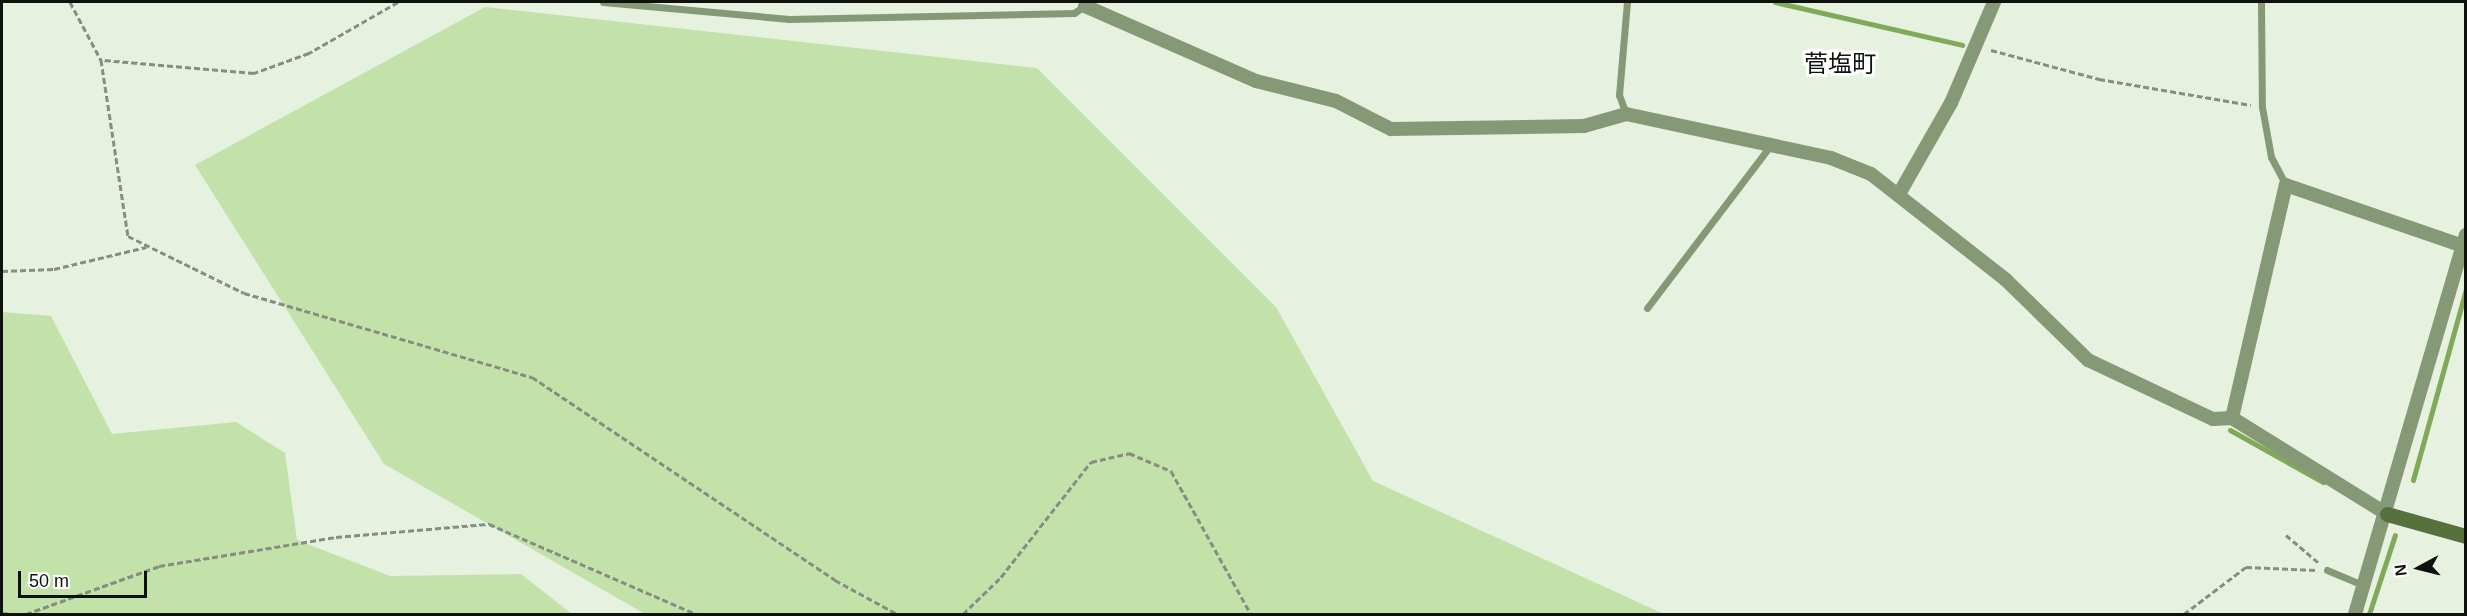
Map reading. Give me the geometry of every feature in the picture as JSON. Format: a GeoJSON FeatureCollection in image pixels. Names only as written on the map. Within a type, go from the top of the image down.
{"type":"FeatureCollection","features":[{"type":"Feature","properties":{"kind":"street"},"geometry":{"type":"LineString","coordinates":[[1899,194],[1951,103],[1994,2]]}},
{"type":"Feature","properties":{"kind":"street"},"geometry":{"type":"LineString","coordinates":[[1086,4],[1256,81],[1336,101],[1391,129],[1584,126],[1626,114],[1769,147],[1831,158],[1871,174],[1899,194],[2006,280],[2088,360],[2213,419],[2232,418],[2387,514],[2466,536]]}},
{"type":"Feature","properties":{"kind":"street"},"geometry":{"type":"LineString","coordinates":[[2232,418],[2286,185],[2464,240],[2387,514],[2355,615]]}},
{"type":"Feature","properties":{"kind":"lane"},"geometry":{"type":"LineString","coordinates":[[603,2],[669,11],[789,19],[1074,13],[1086,4]]}},
{"type":"Feature","properties":{"kind":"lane"},"geometry":{"type":"LineString","coordinates":[[669,2],[669,11]]}},
{"type":"Feature","properties":{"kind":"lane"},"geometry":{"type":"LineString","coordinates":[[1626,114],[1619,95],[1627,2]]}},
{"type":"Feature","properties":{"kind":"lane"},"geometry":{"type":"LineString","coordinates":[[2261,2],[2262,107],[2271,157],[2286,185]]}},
{"type":"Feature","properties":{"kind":"lane"},"geometry":{"type":"LineString","coordinates":[[1647,308],[1769,147]]}},
{"type":"Feature","properties":{"kind":"lane"},"geometry":{"type":"LineString","coordinates":[[2327,570],[2365,586]]}},
{"type":"Feature","properties":{"kind":"path"},"geometry":{"type":"LineString","coordinates":[[70,2],[101,60],[123,224],[128,236],[146,248],[244,293],[532,377],[835,580],[897,615]]}},
{"type":"Feature","properties":{"kind":"path"},"geometry":{"type":"LineString","coordinates":[[101,60],[254,73],[309,53],[398,2]]}},
{"type":"Feature","properties":{"kind":"path"},"geometry":{"type":"LineString","coordinates":[[1975,46],[2099,79],[2262,107]]}},
{"type":"Feature","properties":{"kind":"path"},"geometry":{"type":"LineString","coordinates":[[2,271],[54,269],[146,248]]}},
{"type":"Feature","properties":{"kind":"path"},"geometry":{"type":"LineString","coordinates":[[963,615],[1001,577],[1091,462],[1129,453],[1171,471],[1251,615]]}},
{"type":"Feature","properties":{"kind":"path"},"geometry":{"type":"LineString","coordinates":[[26,615],[159,566],[336,537],[489,525],[696,615]]}},
{"type":"Feature","properties":{"kind":"path"},"geometry":{"type":"LineString","coordinates":[[2286,535],[2327,570]]}},
{"type":"Feature","properties":{"kind":"path"},"geometry":{"type":"LineString","coordinates":[[2184,615],[2246,567],[2327,570]]}},
{"type":"Feature","properties":{"kind":"path"},"geometry":{"type":"LineString","coordinates":[[2,613],[13,615]]}},
{"type":"Feature","properties":{"kind":"green space"},"geometry":{"type":"Polygon","coordinates":[[[485,7],[1037,68],[1276,307],[1373,481],[1664,614],[645,614],[384,464],[195,165],[485,7]]]}},
{"type":"Feature","properties":{"kind":"green space"},"geometry":{"type":"Polygon","coordinates":[[[2,312],[51,316],[112,434],[236,422],[285,453],[297,540],[390,576],[521,574],[572,614],[2,614],[2,312]]]}},
{"type":"Feature","properties":{"kind":"waterway"},"geometry":{"type":"LineString","coordinates":[[1775,2],[1962,45]]}},
{"type":"Feature","properties":{"kind":"waterway"},"geometry":{"type":"LineString","coordinates":[[2413,480],[2466,289]]}},
{"type":"Feature","properties":{"kind":"waterway"},"geometry":{"type":"LineString","coordinates":[[2230,430],[2323,482]]}},
{"type":"Feature","properties":{"kind":"waterway"},"geometry":{"type":"LineString","coordinates":[[2369,614],[2395,535]]}},
{"type":"Feature","properties":{"kind":"district","name":"菅塩町"},"geometry":{"type":"Point","coordinates":[1840,64]}}]}
